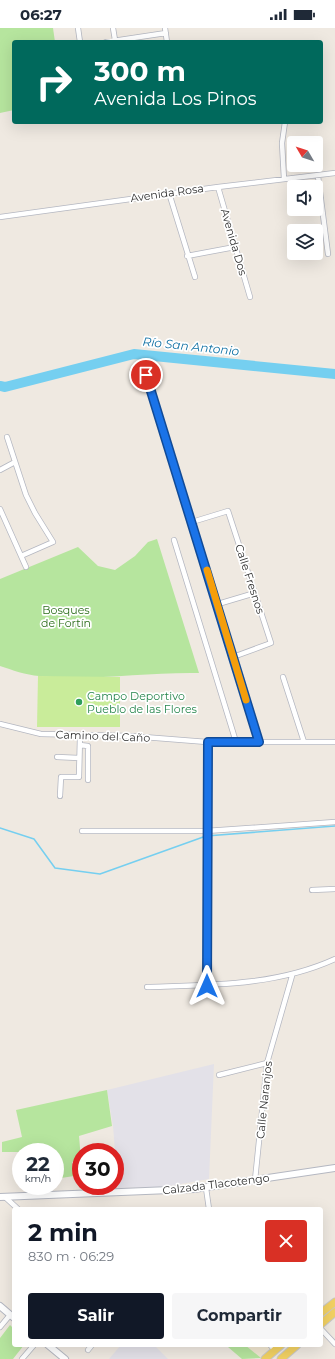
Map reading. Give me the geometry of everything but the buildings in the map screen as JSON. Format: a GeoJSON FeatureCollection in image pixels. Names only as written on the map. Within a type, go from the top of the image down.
{"type":"FeatureCollection","features":[{"type":"Feature","properties":{"kind":"main road"},"geometry":{"type":"LineString","coordinates":[[323,1311],[335,1302]]}},
{"type":"Feature","properties":{"kind":"main road"},"geometry":{"type":"LineString","coordinates":[[323,1322],[335,1312]]}},
{"type":"Feature","properties":{"kind":"main road"},"geometry":{"type":"LineString","coordinates":[[265,1359],[276,1347]]}},
{"type":"Feature","properties":{"kind":"main road"},"geometry":{"type":"LineString","coordinates":[[280,1359],[295,1347]]}},
{"type":"Feature","properties":{"kind":"street"},"geometry":{"type":"LineString","coordinates":[[78,28],[80,40]]}},
{"type":"Feature","properties":{"kind":"street"},"geometry":{"type":"LineString","coordinates":[[113,28],[115,40],[166,30],[167,40]]}},
{"type":"Feature","properties":{"kind":"street"},"geometry":{"type":"LineString","coordinates":[[284,179],[282,143],[286,124]]}},
{"type":"Feature","properties":{"kind":"street","name":"Avenida Rosa"},"geometry":{"type":"LineString","coordinates":[[0,217],[169,193],[335,173]]}},
{"type":"Feature","properties":{"kind":"street"},"geometry":{"type":"LineString","coordinates":[[318,176],[328,254]]}},
{"type":"Feature","properties":{"kind":"street","name":"Avenida Dos"},"geometry":{"type":"LineString","coordinates":[[218,187],[250,297]]}},
{"type":"Feature","properties":{"kind":"street"},"geometry":{"type":"LineString","coordinates":[[169,193],[187,256],[195,276]]}},
{"type":"Feature","properties":{"kind":"street"},"geometry":{"type":"LineString","coordinates":[[187,256],[235,247]]}},
{"type":"Feature","properties":{"kind":"street"},"geometry":{"type":"LineString","coordinates":[[146,375],[218,604],[259,742]]}},
{"type":"Feature","properties":{"kind":"street"},"geometry":{"type":"LineString","coordinates":[[7,437],[26,495],[53,542],[21,556]]}},
{"type":"Feature","properties":{"kind":"street"},"geometry":{"type":"LineString","coordinates":[[0,470],[15,462]]}},
{"type":"Feature","properties":{"kind":"street"},"geometry":{"type":"LineString","coordinates":[[0,509],[26,567]]}},
{"type":"Feature","properties":{"kind":"street","name":"Calle Fresnos"},"geometry":{"type":"LineString","coordinates":[[192,522],[228,511],[271,643],[233,656]]}},
{"type":"Feature","properties":{"kind":"street"},"geometry":{"type":"LineString","coordinates":[[174,540],[236,742]]}},
{"type":"Feature","properties":{"kind":"street"},"geometry":{"type":"LineString","coordinates":[[218,604],[255,593]]}},
{"type":"Feature","properties":{"kind":"street"},"geometry":{"type":"LineString","coordinates":[[283,677],[304,742]]}},
{"type":"Feature","properties":{"kind":"street","name":"Camino del Caño"},"geometry":{"type":"LineString","coordinates":[[0,724],[41,734],[131,736],[208,742],[335,742]]}},
{"type":"Feature","properties":{"kind":"street"},"geometry":{"type":"LineString","coordinates":[[60,796],[61,777],[79,777],[80,736]]}},
{"type":"Feature","properties":{"kind":"street"},"geometry":{"type":"LineString","coordinates":[[207,986],[206,831],[208,742]]}},
{"type":"Feature","properties":{"kind":"street"},"geometry":{"type":"LineString","coordinates":[[80,745],[88,746],[88,780]]}},
{"type":"Feature","properties":{"kind":"street"},"geometry":{"type":"LineString","coordinates":[[57,757],[79,758]]}},
{"type":"Feature","properties":{"kind":"street"},"geometry":{"type":"LineString","coordinates":[[82,831],[206,831],[335,822]]}},
{"type":"Feature","properties":{"kind":"street"},"geometry":{"type":"LineString","coordinates":[[312,890],[335,889]]}},
{"type":"Feature","properties":{"kind":"street"},"geometry":{"type":"LineString","coordinates":[[147,987],[207,986],[264,981],[292,976],[335,959]]}},
{"type":"Feature","properties":{"kind":"street","name":"Calle Naranjos"},"geometry":{"type":"LineString","coordinates":[[256,1180],[267,1064],[292,976]]}},
{"type":"Feature","properties":{"kind":"street"},"geometry":{"type":"LineString","coordinates":[[219,1075],[267,1064]]}},
{"type":"Feature","properties":{"kind":"street","name":"Calzada Tlacotengo"},"geometry":{"type":"LineString","coordinates":[[3,1197],[153,1192],[206,1188],[335,1168]]}},
{"type":"Feature","properties":{"kind":"street"},"geometry":{"type":"LineString","coordinates":[[206,1188],[209,1207]]}},
{"type":"Feature","properties":{"kind":"street"},"geometry":{"type":"LineString","coordinates":[[3,1197],[16,1207]]}},
{"type":"Feature","properties":{"kind":"street"},"geometry":{"type":"LineString","coordinates":[[0,1306],[12,1317],[0,1327]]}},
{"type":"Feature","properties":{"kind":"street"},"geometry":{"type":"LineString","coordinates":[[323,1331],[335,1344]]}},
{"type":"Feature","properties":{"kind":"street"},"geometry":{"type":"LineString","coordinates":[[22,1359],[32,1347]]}},
{"type":"Feature","properties":{"kind":"street"},"geometry":{"type":"LineString","coordinates":[[50,1347],[65,1359]]}},
{"type":"Feature","properties":{"kind":"shaded area"},"geometry":{"type":"Polygon","coordinates":[[[214,1064],[209,1179],[164,1187],[124,1188],[124,1143],[114,1143],[107,1090],[214,1064]]]}},
{"type":"Feature","properties":{"kind":"shaded area"},"geometry":{"type":"Polygon","coordinates":[[[119,1347],[156,1347],[168,1359],[109,1359],[119,1347]]]}},
{"type":"Feature","properties":{"kind":"shaded area"},"geometry":{"type":"Polygon","coordinates":[[[247,1347],[270,1348],[260,1358],[247,1347]]]}},
{"type":"Feature","properties":{"kind":"green space"},"geometry":{"type":"Polygon","coordinates":[[[0,28],[53,28],[55,40],[12,40],[12,110],[0,113],[0,28]]]}},
{"type":"Feature","properties":{"kind":"green space","name":"Bosques de Fortín"},"geometry":{"type":"Polygon","coordinates":[[[157,539],[199,673],[79,678],[29,675],[0,666],[0,579],[78,547],[98,566],[115,570],[135,556],[148,542],[157,539]]]}},
{"type":"Feature","properties":{"kind":"green space","name":"Campo Deportivo Pueblo de las Flores"},"geometry":{"type":"Polygon","coordinates":[[[38,676],[120,677],[120,727],[37,727],[38,676]]]}},
{"type":"Feature","properties":{"kind":"green space"},"geometry":{"type":"Polygon","coordinates":[[[107,1090],[112,1126],[79,1136],[80,1143],[72,1143],[72,1176],[64,1178],[64,1143],[12,1143],[12,1152],[2,1152],[2,1142],[22,1137],[16,1110],[107,1090]]]}},
{"type":"Feature","properties":{"kind":"green space"},"geometry":{"type":"Polygon","coordinates":[[[10,1325],[12,1327],[12,1347],[22,1347],[13,1359],[0,1359],[0,1338],[10,1325]]]}},
{"type":"Feature","properties":{"kind":"green space"},"geometry":{"type":"Polygon","coordinates":[[[228,1347],[247,1347],[261,1358],[242,1359],[228,1347]]]}},
{"type":"Feature","properties":{"kind":"waterway","name":"Río San Antonio"},"geometry":{"type":"LineString","coordinates":[[0,386],[5,387],[134,354],[335,374]]}},
{"type":"Feature","properties":{"kind":"waterway"},"geometry":{"type":"LineString","coordinates":[[0,828],[34,839],[55,868],[100,874],[206,836],[335,826]]}},
{"type":"Feature","properties":{"kind":"slow traffic"},"geometry":{"type":"LineString","coordinates":[[207,570],[246,700]]}},
{"type":"Feature","properties":{"kind":"place","name":"Campo Deportivo Pueblo de las Flores"},"geometry":{"type":"Point","coordinates":[79,702]}},
{"type":"Feature","properties":{"kind":"route"},"geometry":{"type":"LineString","coordinates":[[146,375],[218,604],[259,742],[208,742],[206,831],[207,986]]}}]}
